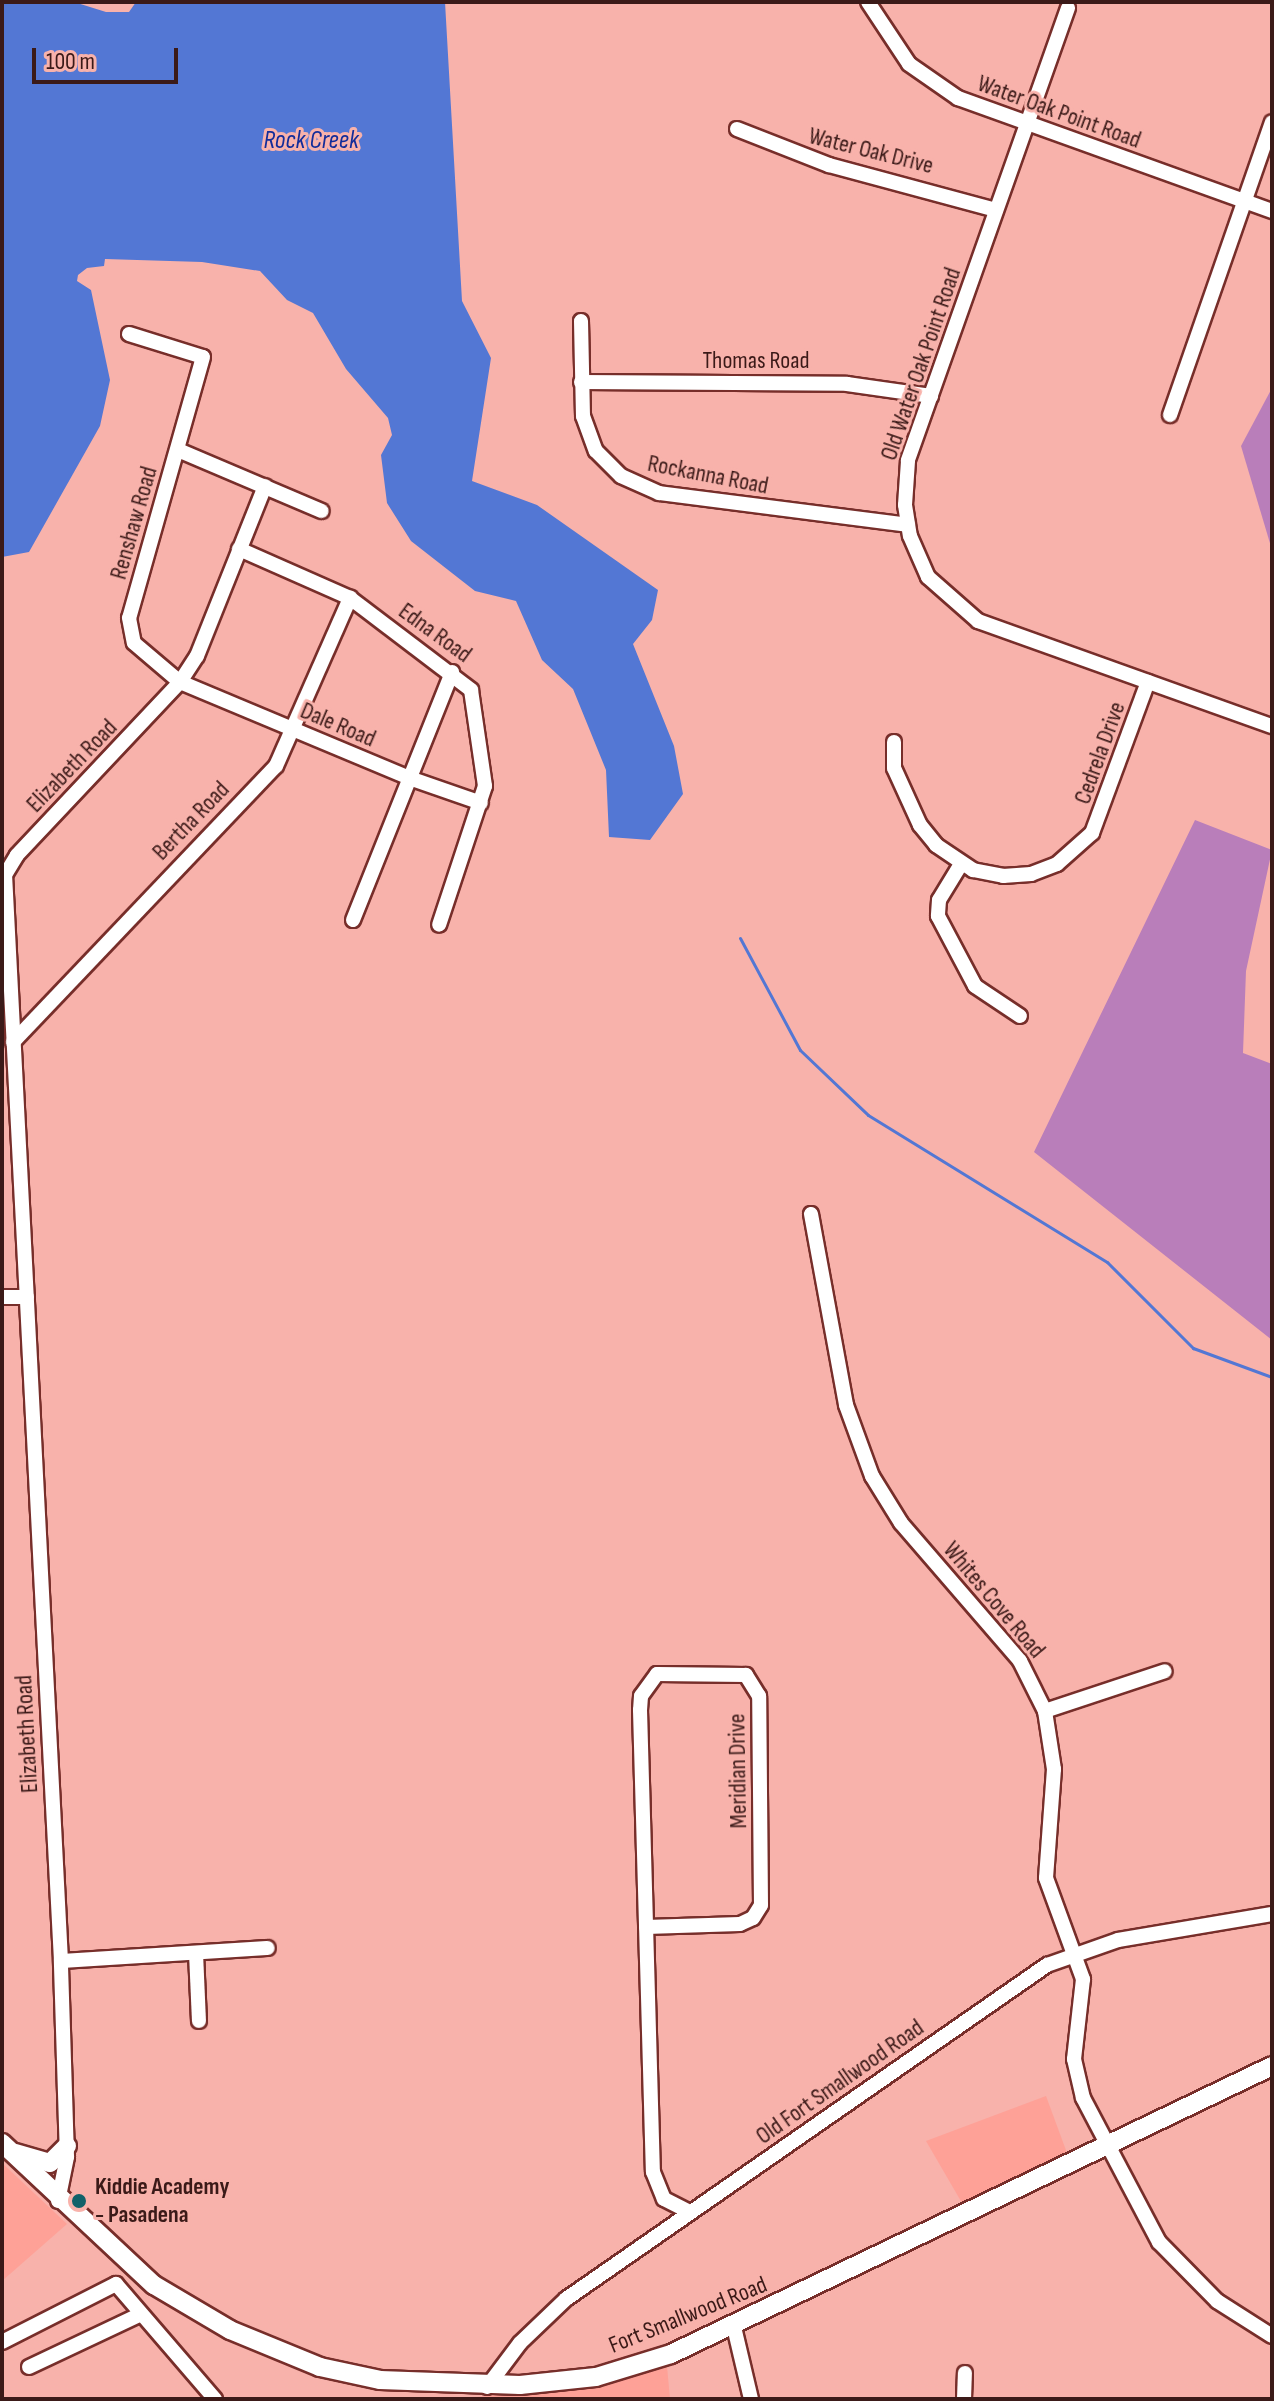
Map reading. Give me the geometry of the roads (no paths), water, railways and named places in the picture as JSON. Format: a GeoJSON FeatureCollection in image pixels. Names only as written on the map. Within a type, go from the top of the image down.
{"type":"FeatureCollection","features":[{"type":"Feature","properties":{"kind":"main road","name":"Fort Smallwood Road"},"geometry":{"type":"LineString","coordinates":[[6,2147],[58,2201],[154,2285],[230,2330],[320,2367],[425,2392],[596,2377],[655,2360],[734,2327],[1272,2066]]}},
{"type":"Feature","properties":{"kind":"main road"},"geometry":{"type":"LineString","coordinates":[[6,2147],[50,2163],[67,2146]]}},
{"type":"Feature","properties":{"kind":"main road"},"geometry":{"type":"LineString","coordinates":[[380,2380],[403,2399]]}},
{"type":"Feature","properties":{"kind":"main road"},"geometry":{"type":"LineString","coordinates":[[447,2399],[480,2387]]}},
{"type":"Feature","properties":{"kind":"street","name":"Water Oak Point Road"},"geometry":{"type":"LineString","coordinates":[[868,2],[891,44],[930,81],[1027,125],[1272,211]]}},
{"type":"Feature","properties":{"kind":"street","name":"Old Water Oak Point Road"},"geometry":{"type":"LineString","coordinates":[[1068,8],[906,475],[908,525],[928,577],[970,616],[1272,726]]}},
{"type":"Feature","properties":{"kind":"street"},"geometry":{"type":"LineString","coordinates":[[1170,415],[1272,122]]}},
{"type":"Feature","properties":{"kind":"street","name":"Water Oak Drive"},"geometry":{"type":"LineString","coordinates":[[737,129],[829,165],[996,210]]}},
{"type":"Feature","properties":{"kind":"street","name":"Rockanna Road"},"geometry":{"type":"LineString","coordinates":[[581,321],[581,382],[591,441],[604,461],[634,484],[674,496],[908,525]]}},
{"type":"Feature","properties":{"kind":"street","name":"Renshaw Road"},"geometry":{"type":"LineString","coordinates":[[129,334],[203,357],[129,618],[134,643],[180,682]]}},
{"type":"Feature","properties":{"kind":"street","name":"Thomas Road"},"geometry":{"type":"LineString","coordinates":[[581,382],[847,384],[931,396]]}},
{"type":"Feature","properties":{"kind":"street"},"geometry":{"type":"LineString","coordinates":[[178,450],[322,511]]}},
{"type":"Feature","properties":{"kind":"street","name":"Elizabeth Road"},"geometry":{"type":"LineString","coordinates":[[58,2201],[67,2146],[61,1961],[13,1042],[3,916],[9,866],[180,682],[197,656],[265,486]]}},
{"type":"Feature","properties":{"kind":"street","name":"Edna Road"},"geometry":{"type":"LineString","coordinates":[[239,549],[350,598],[452,672],[474,699],[486,769],[481,803],[439,925]]}},
{"type":"Feature","properties":{"kind":"street","name":"Bertha Road"},"geometry":{"type":"LineString","coordinates":[[13,1042],[276,766],[350,598]]}},
{"type":"Feature","properties":{"kind":"street"},"geometry":{"type":"LineString","coordinates":[[353,920],[452,672]]}},
{"type":"Feature","properties":{"kind":"street","name":"Dale Road"},"geometry":{"type":"LineString","coordinates":[[180,682],[409,778],[481,803]]}},
{"type":"Feature","properties":{"kind":"street","name":"Cedrela Drive"},"geometry":{"type":"LineString","coordinates":[[894,742],[894,768],[920,825],[961,864],[990,874],[1031,874],[1057,864],[1082,845],[1107,805],[1148,682]]}},
{"type":"Feature","properties":{"kind":"street"},"geometry":{"type":"LineString","coordinates":[[961,864],[939,900],[938,916],[975,986],[1020,1016]]}},
{"type":"Feature","properties":{"kind":"street","name":"Whites Cove Road"},"geometry":{"type":"LineString","coordinates":[[811,1214],[846,1405],[872,1476],[901,1523],[1020,1661],[1045,1711],[1054,1769],[1046,1878],[1076,1953],[1084,1991],[1075,2072],[1105,2147],[1147,2223],[1184,2271],[1217,2301],[1272,2336]]}},
{"type":"Feature","properties":{"kind":"street"},"geometry":{"type":"LineString","coordinates":[[2,1297],[27,1297]]}},
{"type":"Feature","properties":{"kind":"street"},"geometry":{"type":"LineString","coordinates":[[1045,1711],[1165,1671]]}},
{"type":"Feature","properties":{"kind":"street","name":"Meridian Drive"},"geometry":{"type":"LineString","coordinates":[[646,1927],[740,1924],[753,1918],[761,1905],[759,1696],[746,1675],[666,1672],[648,1680],[643,1688],[646,1927],[653,2172],[664,2199],[690,2212]]}},
{"type":"Feature","properties":{"kind":"street","name":"Old Fort Smallwood Road"},"geometry":{"type":"LineString","coordinates":[[480,2387],[566,2299],[1047,1965],[1076,1953],[1143,1935],[1272,1914]]}},
{"type":"Feature","properties":{"kind":"street"},"geometry":{"type":"LineString","coordinates":[[61,1961],[268,1948]]}},
{"type":"Feature","properties":{"kind":"street"},"geometry":{"type":"LineString","coordinates":[[196,1953],[199,2021]]}},
{"type":"Feature","properties":{"kind":"street"},"geometry":{"type":"LineString","coordinates":[[2,2342],[116,2284],[139,2315],[215,2399]]}},
{"type":"Feature","properties":{"kind":"street"},"geometry":{"type":"LineString","coordinates":[[29,2367],[139,2315]]}},
{"type":"Feature","properties":{"kind":"street"},"geometry":{"type":"LineString","coordinates":[[734,2327],[751,2399]]}},
{"type":"Feature","properties":{"kind":"street"},"geometry":{"type":"LineString","coordinates":[[964,2399],[965,2373]]}},
{"type":"Feature","properties":{"kind":"water","name":"Rock Creek"},"geometry":{"type":"Polygon","coordinates":[[[2,2],[74,2],[106,12],[129,12],[136,2],[445,2],[462,301],[491,358],[472,481],[537,505],[658,590],[652,620],[633,644],[674,746],[683,794],[650,840],[609,837],[606,770],[573,689],[542,660],[516,601],[475,591],[411,541],[387,503],[381,455],[392,435],[388,418],[346,369],[313,313],[287,300],[260,271],[202,262],[105,259],[104,266],[87,268],[78,275],[77,281],[91,290],[110,380],[100,426],[29,552],[2,557],[2,2]]]}},
{"type":"Feature","properties":{"kind":"waterway"},"geometry":{"type":"LineString","coordinates":[[740,938],[800,1050],[868,1115],[1107,1262],[1193,1348],[1272,1377]]}},
{"type":"Feature","properties":{"kind":"place","name":"Kiddie Academy - Pasadena"},"geometry":{"type":"Point","coordinates":[79,2201]}}]}
